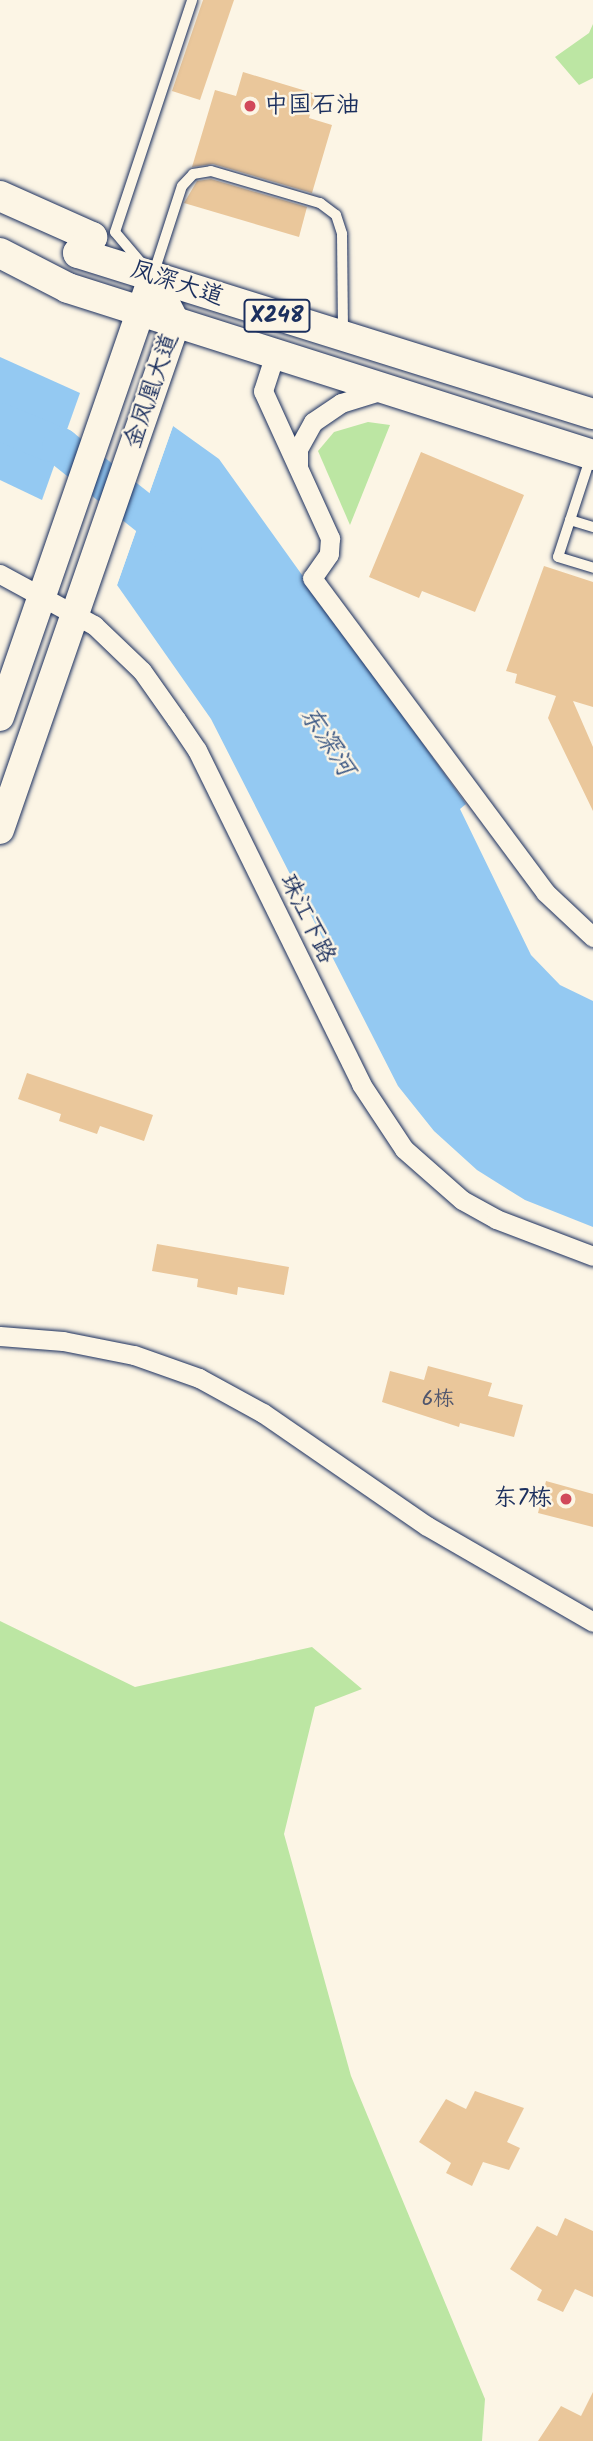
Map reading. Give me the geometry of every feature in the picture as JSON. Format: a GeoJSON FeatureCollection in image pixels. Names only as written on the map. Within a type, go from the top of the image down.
{"type":"FeatureCollection","features":[{"type":"Feature","properties":{"kind":"main road","name":"凤深大道"},"geometry":{"type":"LineString","coordinates":[[0,196],[92,237],[78,253],[593,414]]}},
{"type":"Feature","properties":{"kind":"main road","name":"凤深大道"},"geometry":{"type":"LineString","coordinates":[[0,253],[68,288],[592,455]]}},
{"type":"Feature","properties":{"kind":"street","name":"金凤凰大道"},"geometry":{"type":"LineString","coordinates":[[0,717],[152,276]]}},
{"type":"Feature","properties":{"kind":"street","name":"金凤凰大道"},"geometry":{"type":"LineString","coordinates":[[0,830],[176,323],[152,276]]}},
{"type":"Feature","properties":{"kind":"street"},"geometry":{"type":"LineString","coordinates":[[275,354],[263,391],[331,543],[329,554],[312,578],[545,891],[593,937]]}},
{"type":"Feature","properties":{"kind":"street"},"geometry":{"type":"LineString","coordinates":[[298,468],[298,449],[313,422],[341,403],[386,389]]}},
{"type":"Feature","properties":{"kind":"street","name":"珠江下路"},"geometry":{"type":"LineString","coordinates":[[0,574],[94,625],[142,671],[197,750],[361,1084],[404,1149],[452,1192],[496,1219],[593,1256]]}},
{"type":"Feature","properties":{"kind":"street"},"geometry":{"type":"LineString","coordinates":[[0,1336],[63,1341],[134,1355],[200,1378],[263,1413],[427,1526],[593,1622]]}},
{"type":"Feature","properties":{"kind":"lane"},"geometry":{"type":"LineString","coordinates":[[152,276],[115,232],[192,0]]}},
{"type":"Feature","properties":{"kind":"lane"},"geometry":{"type":"LineString","coordinates":[[152,276],[182,186],[193,174],[211,171],[320,203],[336,215],[342,234],[343,337]]}},
{"type":"Feature","properties":{"kind":"lane"},"geometry":{"type":"LineString","coordinates":[[592,455],[558,557],[593,568]]}},
{"type":"Feature","properties":{"kind":"lane"},"geometry":{"type":"LineString","coordinates":[[570,520],[593,527]]}},
{"type":"Feature","properties":{"kind":"green space"},"geometry":{"type":"Polygon","coordinates":[[[593,24],[593,78],[579,85],[555,57],[589,33],[593,24]]]}},
{"type":"Feature","properties":{"kind":"green space"},"geometry":{"type":"Polygon","coordinates":[[[368,422],[390,425],[350,525],[318,451],[334,432],[368,422]]]}},
{"type":"Feature","properties":{"kind":"green space"},"geometry":{"type":"Polygon","coordinates":[[[0,1621],[135,1687],[312,1647],[362,1689],[315,1707],[284,1834],[351,2076],[485,2399],[482,2441],[0,2441],[0,1621]]]}},
{"type":"Feature","properties":{"kind":"water"},"geometry":{"type":"Polygon","coordinates":[[[0,357],[80,393],[42,500],[0,480],[0,357]]]}},
{"type":"Feature","properties":{"kind":"water"},"geometry":{"type":"Polygon","coordinates":[[[173,426],[219,459],[466,804],[460,809],[531,955],[560,985],[593,1001],[593,1227],[525,1200],[477,1170],[434,1131],[398,1086],[211,719],[117,585],[173,426]]]}},
{"type":"Feature","properties":{"kind":"pier"},"geometry":{"type":"Polygon","coordinates":[[[174,423],[117,585],[114,583],[170,425],[174,423]]]}},
{"type":"Feature","properties":{"kind":"building"},"geometry":{"type":"Polygon","coordinates":[[[203,0],[234,0],[200,100],[172,91],[203,0]]]}},
{"type":"Feature","properties":{"kind":"building"},"geometry":{"type":"Polygon","coordinates":[[[243,72],[316,94],[309,118],[332,125],[312,193],[213,164],[192,167],[215,90],[236,96],[243,72]]]}},
{"type":"Feature","properties":{"kind":"building"},"geometry":{"type":"Polygon","coordinates":[[[211,179],[307,207],[299,237],[184,203],[197,181],[211,179]]]}},
{"type":"Feature","properties":{"kind":"building"},"geometry":{"type":"Polygon","coordinates":[[[421,452],[524,495],[475,612],[422,591],[419,598],[369,577],[421,452]]]}},
{"type":"Feature","properties":{"kind":"building"},"geometry":{"type":"Polygon","coordinates":[[[544,566],[593,582],[593,707],[573,701],[593,747],[593,811],[548,718],[556,696],[515,683],[517,674],[506,671],[544,566]]]}},
{"type":"Feature","properties":{"kind":"building"},"geometry":{"type":"Polygon","coordinates":[[[27,1073],[153,1115],[144,1141],[100,1126],[97,1134],[59,1121],[61,1114],[18,1099],[27,1073]]]}},
{"type":"Feature","properties":{"kind":"building"},"geometry":{"type":"Polygon","coordinates":[[[157,1244],[289,1267],[284,1295],[238,1287],[237,1295],[197,1287],[198,1279],[152,1271],[157,1244]]]}},
{"type":"Feature","properties":{"kind":"building"},"geometry":{"type":"Polygon","coordinates":[[[428,1366],[492,1383],[488,1396],[523,1405],[514,1437],[460,1423],[459,1427],[382,1402],[390,1371],[424,1380],[428,1366]]]}},
{"type":"Feature","properties":{"kind":"building","name":"东7栋"},"geometry":{"type":"Polygon","coordinates":[[[546,1481],[593,1494],[593,1527],[538,1513],[546,1481]]]}},
{"type":"Feature","properties":{"kind":"building"},"geometry":{"type":"Polygon","coordinates":[[[475,2091],[524,2108],[507,2142],[520,2148],[509,2170],[483,2162],[472,2186],[446,2173],[451,2163],[419,2142],[446,2099],[466,2109],[475,2091]]]}},
{"type":"Feature","properties":{"kind":"building"},"geometry":{"type":"Polygon","coordinates":[[[565,2218],[593,2231],[593,2297],[575,2289],[563,2312],[537,2300],[542,2290],[510,2269],[537,2226],[557,2236],[565,2218]]]}},
{"type":"Feature","properties":{"kind":"building"},"geometry":{"type":"Polygon","coordinates":[[[593,2392],[593,2441],[538,2441],[561,2406],[581,2416],[593,2392]]]}},
{"type":"Feature","properties":{"kind":"waterway","name":"东深河"},"geometry":{"type":"LineString","coordinates":[[0,422],[61,447],[183,544]]}},
{"type":"Feature","properties":{"kind":"place","name":"中国石油"},"geometry":{"type":"Point","coordinates":[250,106]}},
{"type":"Feature","properties":{"kind":"place","name":"东7栋"},"geometry":{"type":"Point","coordinates":[566,1499]}}]}
